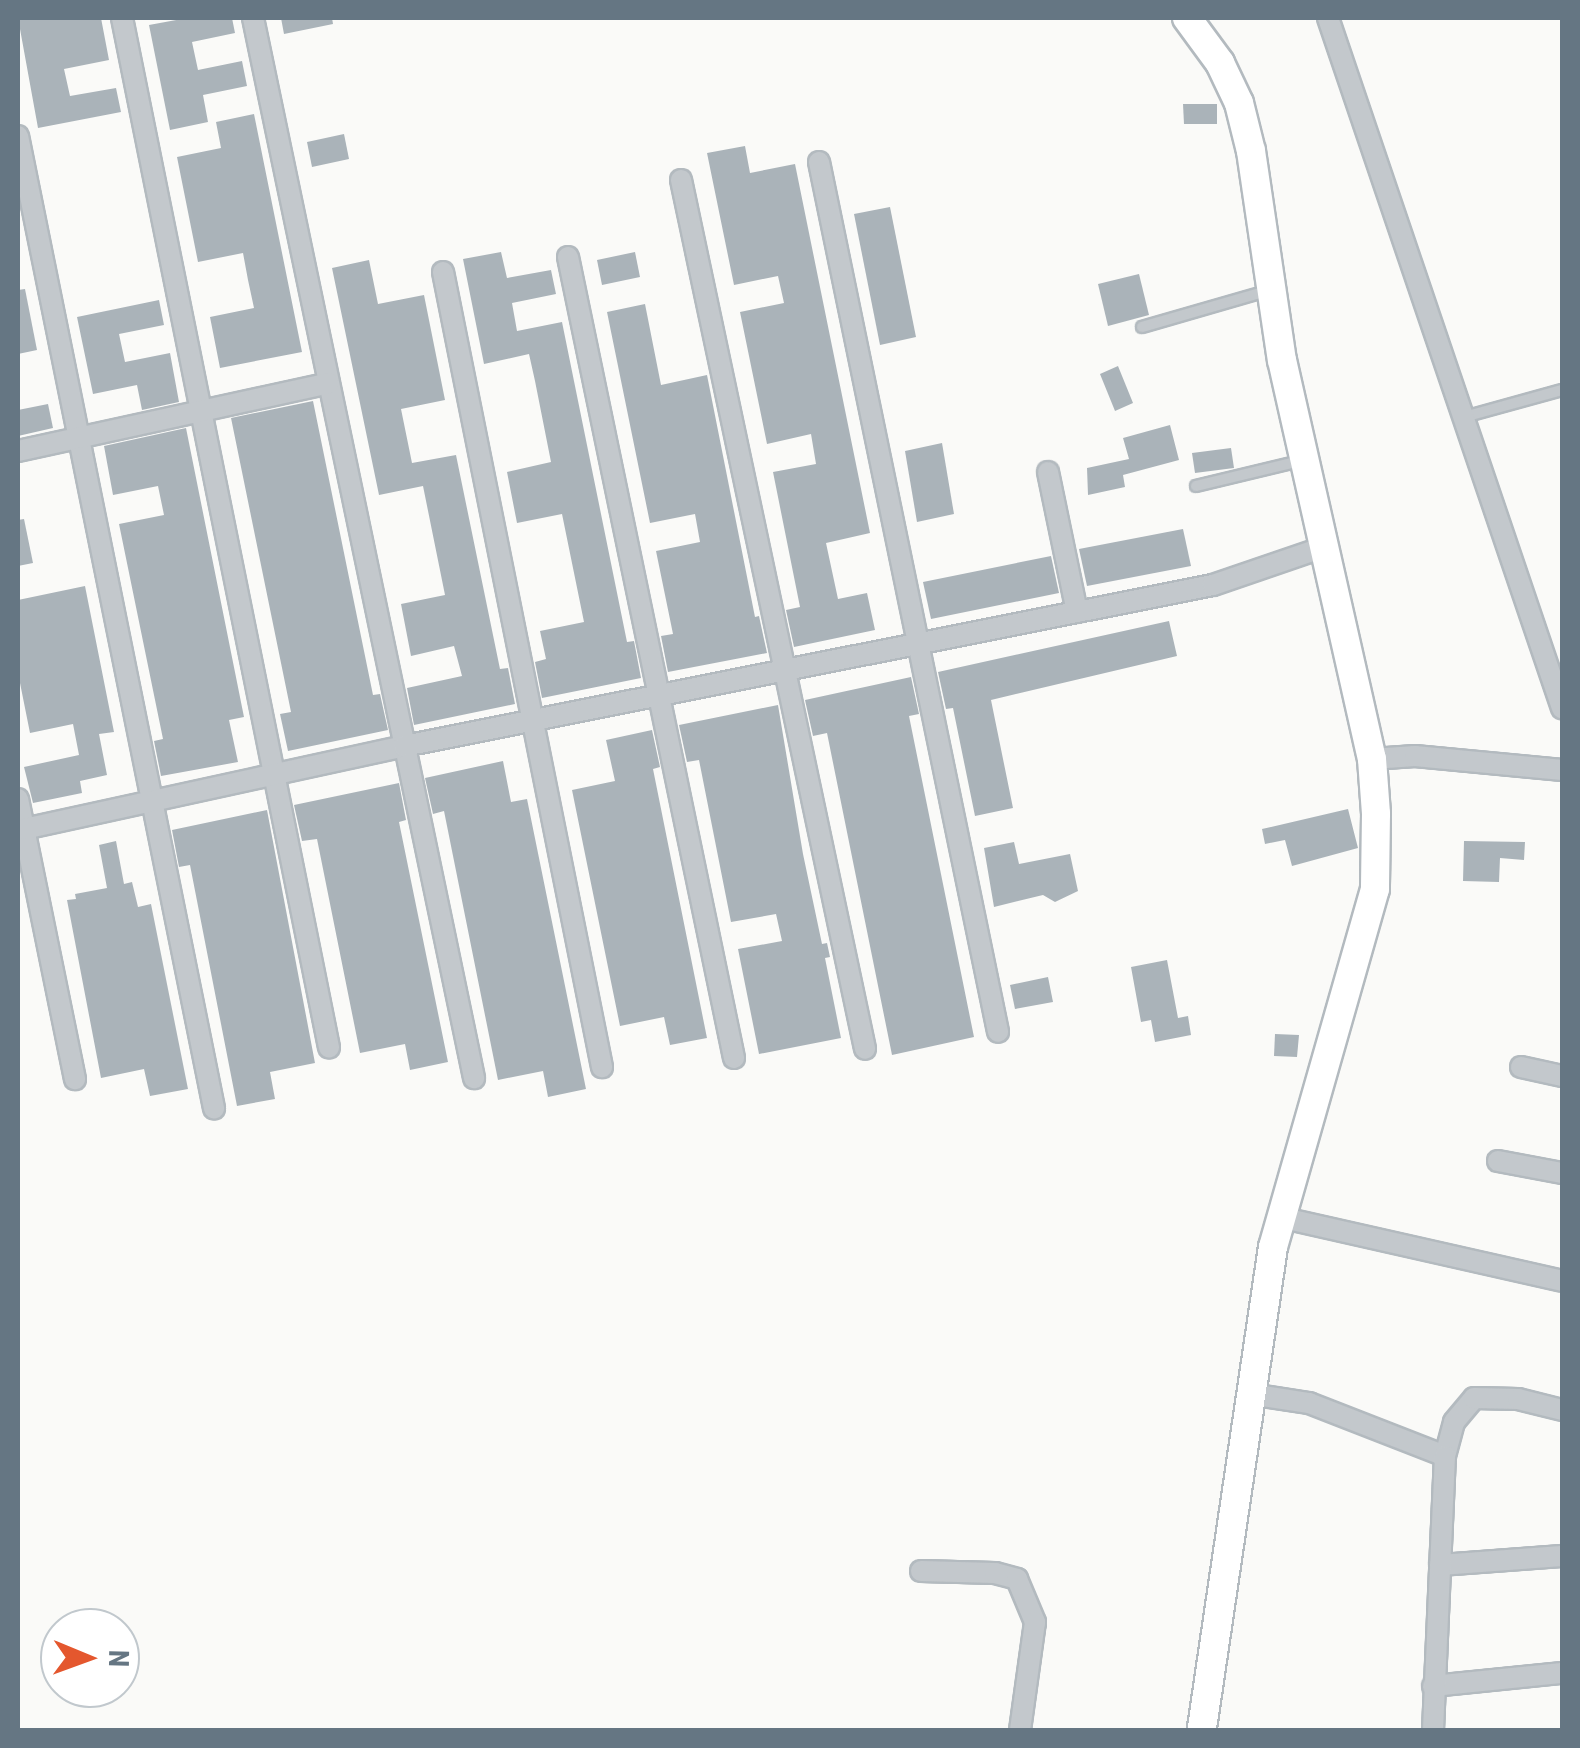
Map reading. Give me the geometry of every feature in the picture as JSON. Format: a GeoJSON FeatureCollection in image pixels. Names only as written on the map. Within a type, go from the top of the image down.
{"type":"FeatureCollection","features":[{"type":"Feature","properties":{"kind":"main road"},"geometry":{"type":"LineString","coordinates":[[1187,18],[1220,63],[1239,103],[1251,151],[1271,290],[1372,758],[1374,889],[1279,1217],[1202,1730]]}},
{"type":"Feature","properties":{"kind":"street"},"geometry":{"type":"LineString","coordinates":[[122,18],[329,1047]]}},
{"type":"Feature","properties":{"kind":"street"},"geometry":{"type":"LineString","coordinates":[[252,18],[474,1078]]}},
{"type":"Feature","properties":{"kind":"street"},"geometry":{"type":"LineString","coordinates":[[1328,18],[1562,708]]}},
{"type":"Feature","properties":{"kind":"street"},"geometry":{"type":"LineString","coordinates":[[18,136],[214,1108]]}},
{"type":"Feature","properties":{"kind":"street"},"geometry":{"type":"LineString","coordinates":[[819,162],[998,1032]]}},
{"type":"Feature","properties":{"kind":"street"},"geometry":{"type":"LineString","coordinates":[[681,180],[865,1049]]}},
{"type":"Feature","properties":{"kind":"street"},"geometry":{"type":"LineString","coordinates":[[568,257],[734,1058]]}},
{"type":"Feature","properties":{"kind":"street"},"geometry":{"type":"LineString","coordinates":[[443,272],[602,1067]]}},
{"type":"Feature","properties":{"kind":"street"},"geometry":{"type":"LineString","coordinates":[[18,451],[329,383]]}},
{"type":"Feature","properties":{"kind":"street"},"geometry":{"type":"LineString","coordinates":[[1048,472],[1077,612]]}},
{"type":"Feature","properties":{"kind":"street"},"geometry":{"type":"LineString","coordinates":[[24,828],[404,746],[1213,585],[1324,547]]}},
{"type":"Feature","properties":{"kind":"street"},"geometry":{"type":"LineString","coordinates":[[1372,758],[1415,756],[1562,770]]}},
{"type":"Feature","properties":{"kind":"street"},"geometry":{"type":"LineString","coordinates":[[18,798],[75,1078]]}},
{"type":"Feature","properties":{"kind":"street"},"geometry":{"type":"LineString","coordinates":[[1521,1068],[1562,1076]]}},
{"type":"Feature","properties":{"kind":"street"},"geometry":{"type":"LineString","coordinates":[[1498,1161],[1562,1173]]}},
{"type":"Feature","properties":{"kind":"street"},"geometry":{"type":"LineString","coordinates":[[1279,1217],[1562,1281]]}},
{"type":"Feature","properties":{"kind":"street"},"geometry":{"type":"LineString","coordinates":[[1250,1394],[1309,1403],[1445,1456]]}},
{"type":"Feature","properties":{"kind":"street"},"geometry":{"type":"LineString","coordinates":[[1433,1730],[1445,1456],[1454,1422],[1474,1398],[1518,1398],[1562,1410]]}},
{"type":"Feature","properties":{"kind":"street"},"geometry":{"type":"LineString","coordinates":[[1440,1565],[1562,1556]]}},
{"type":"Feature","properties":{"kind":"street"},"geometry":{"type":"LineString","coordinates":[[921,1571],[995,1573],[1018,1579],[1035,1622],[1020,1730]]}},
{"type":"Feature","properties":{"kind":"street"},"geometry":{"type":"LineString","coordinates":[[1433,1686],[1562,1673]]}},
{"type":"Feature","properties":{"kind":"lane"},"geometry":{"type":"LineString","coordinates":[[1142,328],[1271,290]]}},
{"type":"Feature","properties":{"kind":"lane"},"geometry":{"type":"LineString","coordinates":[[1464,417],[1562,390]]}},
{"type":"Feature","properties":{"kind":"lane"},"geometry":{"type":"LineString","coordinates":[[1196,486],[1305,460]]}},
{"type":"Feature","properties":{"kind":"building"},"geometry":{"type":"Polygon","coordinates":[[[18,18],[101,18],[109,60],[64,69],[70,96],[116,88],[121,112],[38,128],[18,18]]]}},
{"type":"Feature","properties":{"kind":"building"},"geometry":{"type":"Polygon","coordinates":[[[187,18],[232,18],[235,33],[192,42],[198,70],[242,61],[247,86],[203,95],[208,122],[170,130],[149,25],[187,18]]]}},
{"type":"Feature","properties":{"kind":"building"},"geometry":{"type":"Polygon","coordinates":[[[281,18],[332,18],[333,24],[284,34],[281,18]]]}},
{"type":"Feature","properties":{"kind":"building"},"geometry":{"type":"Polygon","coordinates":[[[1183,104],[1217,104],[1217,124],[1184,124],[1183,104]]]}},
{"type":"Feature","properties":{"kind":"building"},"geometry":{"type":"Polygon","coordinates":[[[254,114],[302,352],[220,368],[210,317],[254,308],[243,253],[198,262],[177,157],[221,148],[216,122],[254,114]]]}},
{"type":"Feature","properties":{"kind":"building"},"geometry":{"type":"Polygon","coordinates":[[[344,134],[349,159],[312,167],[307,142],[344,134]]]}},
{"type":"Feature","properties":{"kind":"building"},"geometry":{"type":"Polygon","coordinates":[[[745,146],[750,173],[795,164],[870,533],[826,543],[838,599],[867,593],[875,630],[794,647],[786,610],[800,607],[773,472],[816,464],[811,434],[767,444],[740,312],[784,303],[778,276],[734,285],[707,153],[745,146]]]}},
{"type":"Feature","properties":{"kind":"building"},"geometry":{"type":"Polygon","coordinates":[[[890,207],[916,337],[880,345],[854,214],[890,207]]]}},
{"type":"Feature","properties":{"kind":"building"},"geometry":{"type":"Polygon","coordinates":[[[501,252],[507,278],[551,270],[556,294],[512,303],[517,331],[562,322],[627,642],[634,641],[641,678],[542,698],[535,662],[546,659],[540,631],[584,622],[562,514],[517,523],[507,472],[551,462],[535,381],[529,354],[484,364],[463,259],[501,252]]]}},
{"type":"Feature","properties":{"kind":"building"},"geometry":{"type":"Polygon","coordinates":[[[635,252],[640,277],[602,285],[597,260],[635,252]]]}},
{"type":"Feature","properties":{"kind":"building"},"geometry":{"type":"Polygon","coordinates":[[[369,260],[378,304],[424,295],[445,400],[401,409],[412,463],[456,455],[500,669],[508,668],[515,704],[414,725],[407,688],[462,676],[454,646],[411,656],[401,604],[445,595],[423,486],[379,495],[332,268],[369,260]]]}},
{"type":"Feature","properties":{"kind":"building"},"geometry":{"type":"Polygon","coordinates":[[[1139,274],[1149,315],[1108,326],[1098,284],[1139,274]]]}},
{"type":"Feature","properties":{"kind":"building"},"geometry":{"type":"Polygon","coordinates":[[[25,289],[37,350],[18,354],[18,290],[25,289]]]}},
{"type":"Feature","properties":{"kind":"building"},"geometry":{"type":"Polygon","coordinates":[[[159,300],[164,325],[119,334],[125,362],[170,353],[179,402],[142,410],[137,385],[93,394],[77,317],[159,300]]]}},
{"type":"Feature","properties":{"kind":"building"},"geometry":{"type":"Polygon","coordinates":[[[645,304],[661,385],[707,375],[755,617],[759,616],[767,653],[668,672],[661,636],[673,634],[656,551],[700,542],[695,514],[650,523],[607,312],[645,304]]]}},
{"type":"Feature","properties":{"kind":"building"},"geometry":{"type":"Polygon","coordinates":[[[1118,366],[1133,403],[1115,411],[1100,374],[1118,366]]]}},
{"type":"Feature","properties":{"kind":"building"},"geometry":{"type":"Polygon","coordinates":[[[313,401],[373,695],[380,694],[388,730],[288,751],[280,714],[291,712],[231,418],[313,401]]]}},
{"type":"Feature","properties":{"kind":"building"},"geometry":{"type":"Polygon","coordinates":[[[48,404],[53,428],[18,436],[18,410],[48,404]]]}},
{"type":"Feature","properties":{"kind":"building"},"geometry":{"type":"Polygon","coordinates":[[[1170,425],[1179,460],[1123,475],[1125,487],[1088,495],[1087,468],[1129,459],[1123,438],[1170,425]]]}},
{"type":"Feature","properties":{"kind":"building"},"geometry":{"type":"Polygon","coordinates":[[[186,428],[244,717],[229,720],[238,762],[161,776],[154,741],[163,739],[119,524],[164,515],[158,486],[113,495],[104,446],[186,428]]]}},
{"type":"Feature","properties":{"kind":"building"},"geometry":{"type":"Polygon","coordinates":[[[942,443],[954,514],[917,522],[905,451],[942,443]]]}},
{"type":"Feature","properties":{"kind":"building"},"geometry":{"type":"Polygon","coordinates":[[[1231,448],[1234,468],[1195,473],[1192,453],[1231,448]]]}},
{"type":"Feature","properties":{"kind":"building"},"geometry":{"type":"Polygon","coordinates":[[[24,519],[33,563],[18,566],[18,520],[24,519]]]}},
{"type":"Feature","properties":{"kind":"building"},"geometry":{"type":"Polygon","coordinates":[[[1183,529],[1191,566],[1087,586],[1079,549],[1183,529]]]}},
{"type":"Feature","properties":{"kind":"building"},"geometry":{"type":"Polygon","coordinates":[[[1051,556],[1059,593],[931,619],[923,582],[1051,556]]]}},
{"type":"Feature","properties":{"kind":"building"},"geometry":{"type":"Polygon","coordinates":[[[85,586],[114,732],[99,734],[107,775],[80,781],[82,793],[33,803],[24,767],[79,755],[73,724],[30,733],[18,673],[18,600],[85,586]]]}},
{"type":"Feature","properties":{"kind":"building"},"geometry":{"type":"Polygon","coordinates":[[[1169,621],[1177,656],[991,700],[1013,808],[975,816],[953,708],[946,709],[938,672],[1169,621]]]}},
{"type":"Feature","properties":{"kind":"building"},"geometry":{"type":"Polygon","coordinates":[[[911,677],[919,714],[909,716],[974,1037],[892,1055],[827,733],[813,736],[805,700],[911,677]]]}},
{"type":"Feature","properties":{"kind":"building"},"geometry":{"type":"Polygon","coordinates":[[[778,705],[803,854],[822,944],[827,943],[830,957],[825,958],[841,1038],[759,1054],[738,949],[782,941],[776,914],[731,922],[699,760],[687,762],[679,725],[778,705]]]}},
{"type":"Feature","properties":{"kind":"building"},"geometry":{"type":"Polygon","coordinates":[[[652,730],[660,767],[653,769],[707,1038],[670,1045],[664,1017],[620,1026],[572,790],[615,781],[606,740],[652,730]]]}},
{"type":"Feature","properties":{"kind":"building"},"geometry":{"type":"Polygon","coordinates":[[[503,761],[511,802],[527,799],[586,1089],[548,1097],[543,1071],[498,1080],[444,811],[433,814],[425,778],[503,761]]]}},
{"type":"Feature","properties":{"kind":"building"},"geometry":{"type":"Polygon","coordinates":[[[399,783],[406,820],[399,822],[448,1062],[410,1070],[405,1044],[360,1053],[317,839],[302,841],[294,805],[399,783]]]}},
{"type":"Feature","properties":{"kind":"building"},"geometry":{"type":"Polygon","coordinates":[[[1348,809],[1358,848],[1292,866],[1285,840],[1265,844],[1262,829],[1348,809]]]}},
{"type":"Feature","properties":{"kind":"building"},"geometry":{"type":"Polygon","coordinates":[[[267,810],[315,1063],[270,1072],[275,1099],[237,1106],[190,865],[179,867],[172,830],[267,810]]]}},
{"type":"Feature","properties":{"kind":"building"},"geometry":{"type":"Polygon","coordinates":[[[116,841],[124,884],[132,882],[138,907],[151,904],[188,1089],[150,1096],[144,1069],[101,1078],[67,900],[76,899],[75,894],[107,888],[99,845],[116,841]]]}},
{"type":"Feature","properties":{"kind":"building"},"geometry":{"type":"Polygon","coordinates":[[[1464,841],[1525,842],[1524,860],[1500,858],[1499,882],[1463,881],[1464,841]]]}},
{"type":"Feature","properties":{"kind":"building"},"geometry":{"type":"Polygon","coordinates":[[[1014,842],[1019,864],[1070,854],[1078,891],[1055,902],[1043,895],[994,907],[984,848],[1014,842]]]}},
{"type":"Feature","properties":{"kind":"building"},"geometry":{"type":"Polygon","coordinates":[[[1167,960],[1178,1018],[1188,1016],[1191,1035],[1155,1042],[1151,1020],[1141,1022],[1131,967],[1167,960]]]}},
{"type":"Feature","properties":{"kind":"building"},"geometry":{"type":"Polygon","coordinates":[[[1048,977],[1053,1002],[1015,1009],[1010,985],[1048,977]]]}},
{"type":"Feature","properties":{"kind":"building"},"geometry":{"type":"Polygon","coordinates":[[[1275,1034],[1299,1035],[1297,1057],[1274,1056],[1275,1034]]]}}]}
